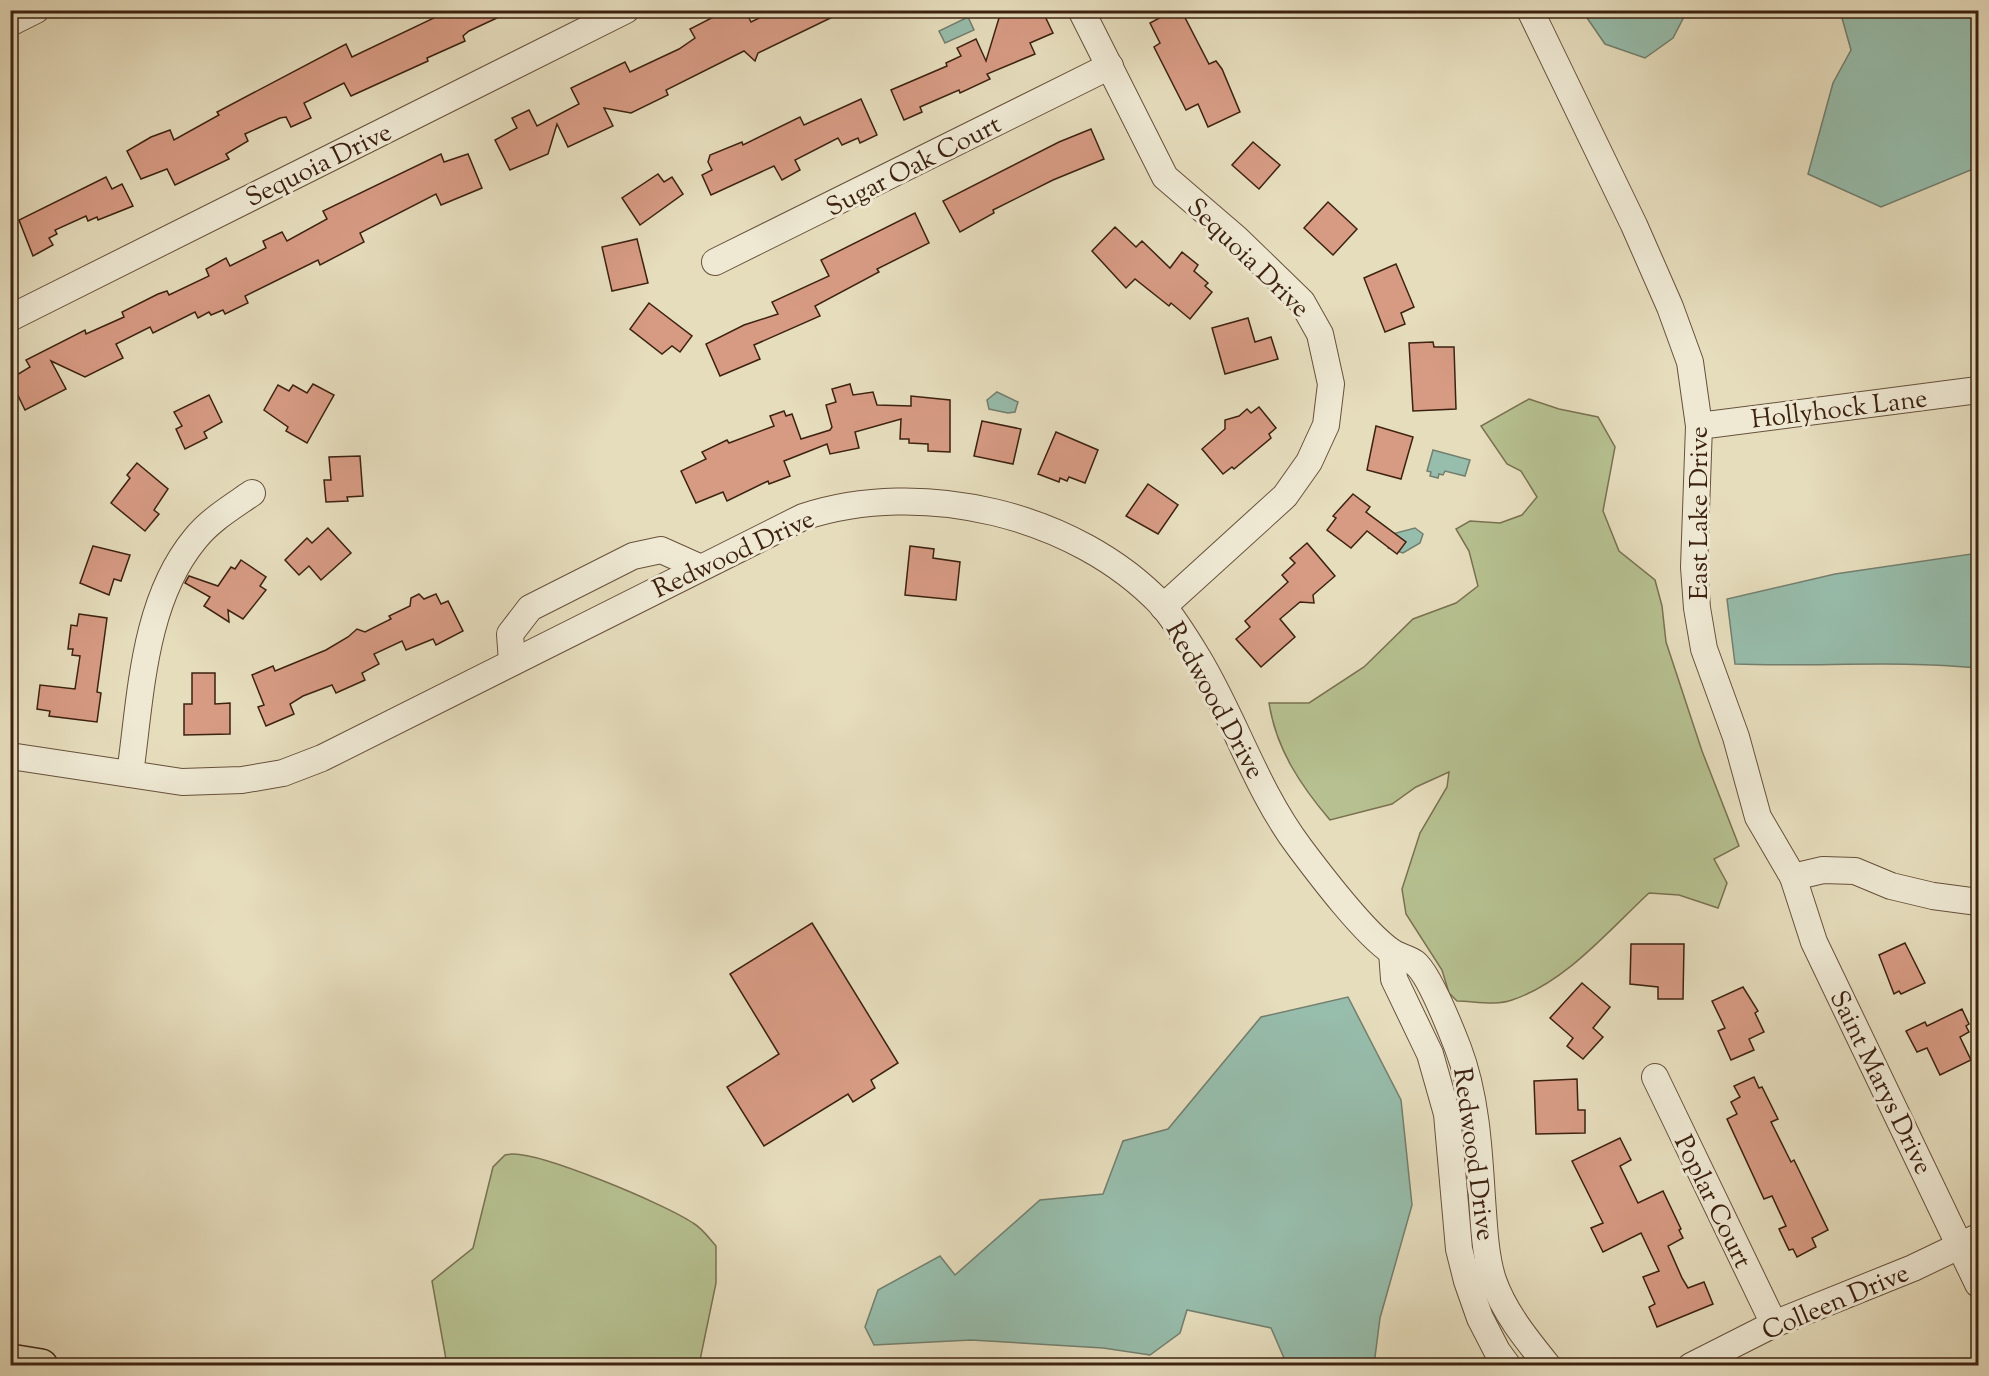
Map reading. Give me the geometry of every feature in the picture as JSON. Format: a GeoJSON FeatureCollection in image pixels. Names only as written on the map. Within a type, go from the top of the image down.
{"type":"FeatureCollection","features":[{"type":"Feature","properties":{"kind":"main road"},"geometry":{"type":"LineString","coordinates":[[10,1361],[41,1365]]}},
{"type":"Feature","properties":{"kind":"street"},"geometry":{"type":"LineString","coordinates":[[10,23],[36,10]]}},
{"type":"Feature","properties":{"kind":"street","name":"Sequoia Drive"},"geometry":{"type":"LineString","coordinates":[[10,318],[626,10]]}},
{"type":"Feature","properties":{"kind":"street","name":"Sequoia Drive"},"geometry":{"type":"LineString","coordinates":[[1082,10],[1165,177],[1236,238],[1302,302],[1324,345],[1331,384],[1326,425],[1298,480],[1285,496],[1163,607]]}},
{"type":"Feature","properties":{"kind":"street","name":"East Lake Drive"},"geometry":{"type":"LineString","coordinates":[[1530,10],[1634,225],[1670,307],[1690,362],[1699,426],[1694,567],[1697,608],[1704,649],[1736,737],[1758,817],[1793,877]]}},
{"type":"Feature","properties":{"kind":"street","name":"Sugar Oak Court"},"geometry":{"type":"LineString","coordinates":[[715,262],[1110,66]]}},
{"type":"Feature","properties":{"kind":"street","name":"Hollyhock Lane"},"geometry":{"type":"LineString","coordinates":[[1699,426],[1978,390]]}},
{"type":"Feature","properties":{"kind":"street"},"geometry":{"type":"LineString","coordinates":[[130,774],[149,643],[174,570],[196,537],[216,518],[252,493]]}},
{"type":"Feature","properties":{"kind":"street","name":"Redwood Drive"},"geometry":{"type":"LineString","coordinates":[[10,756],[182,782],[210,783],[283,773],[322,758],[786,524],[821,511],[886,500],[920,500],[988,509],[1052,533],[1112,564],[1163,607],[1207,675],[1241,745],[1285,826],[1343,903],[1392,952],[1417,964],[1442,1010],[1460,1051],[1474,1119],[1484,1224],[1493,1280],[1518,1329],[1548,1365]]}},
{"type":"Feature","properties":{"kind":"street"},"geometry":{"type":"LineString","coordinates":[[512,662],[510,634],[530,608],[633,556],[661,550],[699,567]]}},
{"type":"Feature","properties":{"kind":"street"},"geometry":{"type":"LineString","coordinates":[[1793,877],[1823,870],[1855,871],[1891,886],[1933,896],[1978,902]]}},
{"type":"Feature","properties":{"kind":"street","name":"Saint Marys Drive"},"geometry":{"type":"LineString","coordinates":[[1793,877],[1814,942],[1969,1241],[1978,1284]]}},
{"type":"Feature","properties":{"kind":"street","name":"Redwood Drive"},"geometry":{"type":"LineString","coordinates":[[1392,952],[1394,979],[1430,1054],[1447,1114],[1458,1249],[1480,1318],[1497,1351],[1508,1365]]}},
{"type":"Feature","properties":{"kind":"street","name":"Poplar Court"},"geometry":{"type":"LineString","coordinates":[[1655,1077],[1774,1324]]}},
{"type":"Feature","properties":{"kind":"street","name":"Colleen Drive"},"geometry":{"type":"LineString","coordinates":[[1691,1365],[1774,1324],[1913,1268],[1969,1241]]}},
{"type":"Feature","properties":{"kind":"shaded area"},"geometry":{"type":"Polygon","coordinates":[[[1586,10],[1687,11],[1673,38],[1645,58],[1605,44],[1585,15],[1586,10]]]}},
{"type":"Feature","properties":{"kind":"shaded area"},"geometry":{"type":"Polygon","coordinates":[[[1840,11],[1978,11],[1978,167],[1881,207],[1808,174],[1833,83],[1851,50],[1840,11]]]}},
{"type":"Feature","properties":{"kind":"shaded area"},"geometry":{"type":"Polygon","coordinates":[[[968,17],[974,30],[945,43],[939,31],[968,17]]]}},
{"type":"Feature","properties":{"kind":"shaded area"},"geometry":{"type":"Polygon","coordinates":[[[997,392],[1018,402],[1015,412],[989,409],[987,400],[997,392]]]}},
{"type":"Feature","properties":{"kind":"shaded area"},"geometry":{"type":"Polygon","coordinates":[[[1529,399],[1559,409],[1598,417],[1615,447],[1603,511],[1619,551],[1655,580],[1662,606],[1666,642],[1702,751],[1739,846],[1714,859],[1727,883],[1718,908],[1679,895],[1649,893],[1585,954],[1532,992],[1499,1003],[1457,1001],[1449,993],[1442,970],[1406,914],[1402,889],[1420,833],[1447,787],[1449,772],[1416,787],[1392,804],[1330,820],[1309,794],[1291,766],[1277,736],[1269,703],[1309,703],[1364,667],[1413,619],[1456,603],[1478,586],[1469,551],[1456,529],[1470,521],[1500,523],[1522,515],[1537,497],[1521,471],[1507,464],[1481,426],[1529,399]]]}},
{"type":"Feature","properties":{"kind":"shaded area"},"geometry":{"type":"Polygon","coordinates":[[[1433,450],[1470,460],[1465,476],[1445,471],[1443,475],[1439,474],[1438,478],[1430,476],[1431,472],[1427,471],[1433,450]]]}},
{"type":"Feature","properties":{"kind":"shaded area"},"geometry":{"type":"Polygon","coordinates":[[[1415,528],[1423,534],[1420,543],[1403,553],[1388,548],[1392,534],[1415,528]]]}},
{"type":"Feature","properties":{"kind":"shaded area"},"geometry":{"type":"Polygon","coordinates":[[[1978,553],[1978,668],[1918,664],[1735,664],[1727,599],[1835,574],[1978,553]]]}},
{"type":"Feature","properties":{"kind":"shaded area"},"geometry":{"type":"Polygon","coordinates":[[[1348,997],[1401,1100],[1412,1205],[1380,1318],[1374,1365],[1287,1365],[1271,1328],[1187,1310],[1180,1333],[1150,1355],[1103,1348],[971,1340],[874,1345],[865,1327],[878,1290],[940,1256],[955,1275],[1040,1200],[1103,1194],[1123,1141],[1168,1129],[1261,1017],[1348,997]]]}},
{"type":"Feature","properties":{"kind":"shaded area"},"geometry":{"type":"Polygon","coordinates":[[[512,1154],[549,1162],[604,1181],[657,1204],[696,1225],[705,1233],[716,1246],[716,1283],[699,1365],[447,1365],[432,1281],[473,1248],[493,1167],[505,1155],[512,1154]]]}},
{"type":"Feature","properties":{"kind":"building"},"geometry":{"type":"Polygon","coordinates":[[[430,10],[514,10],[469,31],[463,36],[465,41],[427,58],[428,61],[351,96],[344,83],[304,103],[311,118],[291,127],[286,117],[280,118],[245,134],[248,141],[226,154],[229,159],[175,185],[167,169],[141,179],[127,151],[151,137],[170,130],[174,140],[219,115],[217,112],[346,44],[352,57],[434,18],[430,10]]]}},
{"type":"Feature","properties":{"kind":"building"},"geometry":{"type":"Polygon","coordinates":[[[727,10],[745,10],[751,22],[776,10],[847,10],[758,53],[755,61],[744,51],[666,90],[668,95],[631,113],[604,108],[613,126],[568,147],[557,124],[548,154],[510,170],[495,140],[517,128],[512,118],[529,110],[537,126],[579,104],[571,88],[625,62],[630,72],[679,49],[695,38],[690,29],[727,10]]]}},
{"type":"Feature","properties":{"kind":"building"},"geometry":{"type":"Polygon","coordinates":[[[1018,10],[1042,10],[1053,33],[1030,43],[1035,54],[987,74],[990,79],[960,93],[959,90],[920,107],[922,112],[904,120],[891,90],[947,66],[946,63],[961,56],[957,48],[976,39],[986,61],[999,18],[1018,10]]]}},
{"type":"Feature","properties":{"kind":"building"},"geometry":{"type":"Polygon","coordinates":[[[1174,10],[1181,10],[1209,64],[1216,61],[1222,69],[1240,112],[1208,127],[1198,104],[1186,110],[1154,47],[1160,43],[1150,23],[1174,10]]]}},
{"type":"Feature","properties":{"kind":"building"},"geometry":{"type":"Polygon","coordinates":[[[861,99],[877,135],[860,143],[858,138],[842,145],[838,138],[795,160],[800,170],[782,180],[774,166],[711,195],[702,175],[712,170],[708,162],[710,155],[742,142],[743,145],[800,117],[804,125],[861,99]]]}},
{"type":"Feature","properties":{"kind":"building"},"geometry":{"type":"Polygon","coordinates":[[[1091,129],[1104,159],[1053,180],[993,210],[994,213],[960,232],[943,201],[1059,142],[1091,129]]]}},
{"type":"Feature","properties":{"kind":"building"},"geometry":{"type":"Polygon","coordinates":[[[1253,142],[1280,165],[1259,189],[1232,165],[1253,142]]]}},
{"type":"Feature","properties":{"kind":"building"},"geometry":{"type":"Polygon","coordinates":[[[441,154],[444,162],[468,154],[482,188],[441,205],[436,194],[360,233],[364,242],[320,265],[318,260],[245,296],[248,303],[225,314],[223,310],[211,315],[209,312],[198,318],[195,312],[153,333],[150,327],[116,344],[123,358],[85,377],[51,361],[66,389],[25,410],[10,379],[30,367],[26,360],[85,330],[86,334],[124,317],[122,312],[158,294],[167,291],[169,295],[209,276],[206,269],[226,258],[230,266],[266,248],[263,241],[282,232],[287,241],[327,219],[323,211],[441,154]]]}},
{"type":"Feature","properties":{"kind":"building"},"geometry":{"type":"Polygon","coordinates":[[[658,174],[664,182],[672,177],[683,194],[640,225],[622,198],[658,174]]]}},
{"type":"Feature","properties":{"kind":"building"},"geometry":{"type":"Polygon","coordinates":[[[106,177],[112,189],[122,184],[133,206],[98,220],[97,217],[88,221],[86,216],[55,230],[57,234],[49,238],[53,245],[33,256],[19,220],[106,177]]]}},
{"type":"Feature","properties":{"kind":"building"},"geometry":{"type":"Polygon","coordinates":[[[1328,202],[1357,229],[1333,255],[1304,228],[1328,202]]]}},
{"type":"Feature","properties":{"kind":"building"},"geometry":{"type":"Polygon","coordinates":[[[915,213],[929,243],[877,269],[879,272],[815,306],[820,316],[754,345],[760,359],[720,376],[706,344],[744,325],[778,314],[772,302],[829,276],[821,260],[915,213]]]}},
{"type":"Feature","properties":{"kind":"building"},"geometry":{"type":"Polygon","coordinates":[[[1115,227],[1136,247],[1142,241],[1170,268],[1182,252],[1198,265],[1194,271],[1208,283],[1205,286],[1212,292],[1190,319],[1171,303],[1169,306],[1135,279],[1126,288],[1092,251],[1115,227]]]}},
{"type":"Feature","properties":{"kind":"building"},"geometry":{"type":"Polygon","coordinates":[[[637,239],[648,283],[612,291],[602,247],[637,239]]]}},
{"type":"Feature","properties":{"kind":"building"},"geometry":{"type":"Polygon","coordinates":[[[1396,264],[1414,307],[1401,313],[1405,324],[1385,332],[1364,278],[1396,264]]]}},
{"type":"Feature","properties":{"kind":"building"},"geometry":{"type":"Polygon","coordinates":[[[649,303],[692,336],[680,352],[672,346],[662,354],[630,329],[649,303]]]}},
{"type":"Feature","properties":{"kind":"building"},"geometry":{"type":"Polygon","coordinates":[[[1248,318],[1255,342],[1271,337],[1278,359],[1225,374],[1212,328],[1248,318]]]}},
{"type":"Feature","properties":{"kind":"building"},"geometry":{"type":"Polygon","coordinates":[[[1433,342],[1434,347],[1454,347],[1456,409],[1413,411],[1409,343],[1433,342]]]}},
{"type":"Feature","properties":{"kind":"building"},"geometry":{"type":"Polygon","coordinates":[[[313,384],[334,395],[307,443],[286,431],[288,427],[264,410],[278,385],[289,391],[293,385],[307,393],[313,384]]]}},
{"type":"Feature","properties":{"kind":"building"},"geometry":{"type":"Polygon","coordinates":[[[850,384],[853,395],[873,392],[877,405],[911,406],[911,396],[950,400],[950,452],[928,451],[928,444],[909,443],[909,439],[900,439],[901,419],[855,432],[859,448],[830,454],[827,444],[784,461],[790,476],[769,484],[768,481],[727,501],[723,492],[696,503],[681,471],[706,459],[702,452],[727,440],[729,443],[774,426],[770,416],[784,411],[786,416],[792,414],[801,439],[830,430],[832,427],[826,405],[836,402],[832,389],[850,384]]]}},
{"type":"Feature","properties":{"kind":"building"},"geometry":{"type":"Polygon","coordinates":[[[209,395],[222,422],[204,432],[207,438],[185,449],[176,429],[182,426],[174,412],[209,395]]]}},
{"type":"Feature","properties":{"kind":"building"},"geometry":{"type":"Polygon","coordinates":[[[1259,407],[1276,428],[1269,434],[1271,438],[1234,469],[1232,467],[1223,474],[1202,449],[1225,429],[1225,420],[1239,416],[1247,409],[1251,413],[1259,407]]]}},
{"type":"Feature","properties":{"kind":"building"},"geometry":{"type":"Polygon","coordinates":[[[982,421],[1021,429],[1013,464],[974,456],[982,421]]]}},
{"type":"Feature","properties":{"kind":"building"},"geometry":{"type":"Polygon","coordinates":[[[1376,426],[1413,437],[1401,479],[1367,470],[1376,426]]]}},
{"type":"Feature","properties":{"kind":"building"},"geometry":{"type":"Polygon","coordinates":[[[1056,432],[1098,450],[1085,483],[1069,477],[1067,481],[1060,478],[1059,482],[1038,474],[1056,432]]]}},
{"type":"Feature","properties":{"kind":"building"},"geometry":{"type":"Polygon","coordinates":[[[360,456],[363,496],[347,497],[348,501],[326,502],[324,480],[331,480],[329,457],[360,456]]]}},
{"type":"Feature","properties":{"kind":"building"},"geometry":{"type":"Polygon","coordinates":[[[137,463],[168,489],[154,510],[159,514],[145,531],[111,503],[130,478],[127,475],[137,463]]]}},
{"type":"Feature","properties":{"kind":"building"},"geometry":{"type":"Polygon","coordinates":[[[1148,484],[1178,505],[1158,534],[1126,516],[1148,484]]]}},
{"type":"Feature","properties":{"kind":"building"},"geometry":{"type":"Polygon","coordinates":[[[1353,494],[1370,507],[1366,512],[1406,542],[1397,554],[1367,531],[1351,548],[1327,530],[1336,518],[1333,516],[1353,494]]]}},
{"type":"Feature","properties":{"kind":"building"},"geometry":{"type":"Polygon","coordinates":[[[328,528],[351,553],[321,580],[309,566],[299,575],[285,560],[307,538],[312,543],[328,528]]]}},
{"type":"Feature","properties":{"kind":"building"},"geometry":{"type":"Polygon","coordinates":[[[1307,543],[1335,576],[1313,595],[1314,603],[1300,602],[1280,619],[1295,637],[1261,667],[1236,639],[1250,627],[1245,621],[1288,582],[1282,575],[1295,563],[1290,558],[1307,543]]]}},
{"type":"Feature","properties":{"kind":"building"},"geometry":{"type":"Polygon","coordinates":[[[93,546],[130,555],[121,581],[114,579],[109,595],[80,583],[93,546]]]}},
{"type":"Feature","properties":{"kind":"building"},"geometry":{"type":"Polygon","coordinates":[[[910,546],[934,549],[933,558],[960,562],[956,600],[905,595],[910,546]]]}},
{"type":"Feature","properties":{"kind":"building"},"geometry":{"type":"Polygon","coordinates":[[[241,560],[266,577],[260,586],[266,590],[243,619],[228,610],[229,622],[204,606],[210,597],[185,583],[189,576],[218,586],[231,567],[235,569],[241,560]]]}},
{"type":"Feature","properties":{"kind":"building"},"geometry":{"type":"Polygon","coordinates":[[[419,594],[424,599],[436,594],[441,604],[448,601],[463,631],[436,645],[433,639],[406,650],[402,641],[374,654],[379,664],[362,673],[365,680],[336,693],[332,685],[303,696],[290,704],[294,714],[266,726],[258,707],[264,705],[252,675],[273,666],[275,671],[326,650],[357,629],[365,632],[391,619],[389,616],[410,606],[411,598],[419,594]]]}},
{"type":"Feature","properties":{"kind":"building"},"geometry":{"type":"Polygon","coordinates":[[[79,614],[107,618],[97,692],[101,693],[97,722],[49,716],[50,711],[37,709],[40,685],[75,689],[80,656],[72,655],[73,649],[68,649],[71,625],[77,626],[79,614]]]}},
{"type":"Feature","properties":{"kind":"building"},"geometry":{"type":"Polygon","coordinates":[[[192,673],[215,673],[215,704],[230,703],[230,734],[184,735],[184,704],[192,704],[192,673]]]}},
{"type":"Feature","properties":{"kind":"building"},"geometry":{"type":"Polygon","coordinates":[[[812,923],[898,1063],[871,1080],[875,1088],[853,1102],[848,1094],[764,1146],[727,1087],[779,1054],[730,974],[812,923]]]}},
{"type":"Feature","properties":{"kind":"building"},"geometry":{"type":"Polygon","coordinates":[[[1905,943],[1925,983],[1901,994],[1899,991],[1894,994],[1879,955],[1905,943]]]}},
{"type":"Feature","properties":{"kind":"building"},"geometry":{"type":"Polygon","coordinates":[[[1631,944],[1684,944],[1683,999],[1658,999],[1658,987],[1630,984],[1631,944]]]}},
{"type":"Feature","properties":{"kind":"building"},"geometry":{"type":"Polygon","coordinates":[[[1582,983],[1610,1007],[1593,1028],[1603,1037],[1583,1059],[1567,1046],[1573,1038],[1550,1018],[1582,983]]]}},
{"type":"Feature","properties":{"kind":"building"},"geometry":{"type":"Polygon","coordinates":[[[1743,987],[1758,1011],[1755,1013],[1764,1032],[1749,1039],[1754,1050],[1731,1060],[1718,1031],[1725,1028],[1712,1001],[1743,987]]]}},
{"type":"Feature","properties":{"kind":"building"},"geometry":{"type":"Polygon","coordinates":[[[1962,1009],[1969,1024],[1966,1026],[1969,1032],[1960,1037],[1971,1060],[1940,1075],[1927,1048],[1917,1052],[1906,1031],[1925,1022],[1927,1026],[1962,1009]]]}},
{"type":"Feature","properties":{"kind":"building"},"geometry":{"type":"Polygon","coordinates":[[[1754,1077],[1759,1088],[1762,1087],[1778,1119],[1771,1122],[1791,1162],[1794,1160],[1828,1230],[1812,1238],[1816,1247],[1797,1257],[1793,1249],[1789,1250],[1779,1229],[1786,1226],[1772,1196],[1764,1199],[1727,1119],[1737,1114],[1731,1102],[1740,1097],[1734,1086],[1754,1077]]]}},
{"type":"Feature","properties":{"kind":"building"},"geometry":{"type":"Polygon","coordinates":[[[1577,1079],[1578,1110],[1585,1110],[1585,1133],[1536,1134],[1534,1081],[1577,1079]]]}},
{"type":"Feature","properties":{"kind":"building"},"geometry":{"type":"Polygon","coordinates":[[[1620,1138],[1631,1160],[1620,1166],[1638,1203],[1663,1191],[1683,1238],[1668,1246],[1682,1278],[1688,1288],[1704,1282],[1713,1304],[1657,1327],[1649,1307],[1655,1304],[1643,1277],[1659,1271],[1641,1233],[1603,1252],[1591,1228],[1603,1223],[1572,1161],[1620,1138]]]}}]}
